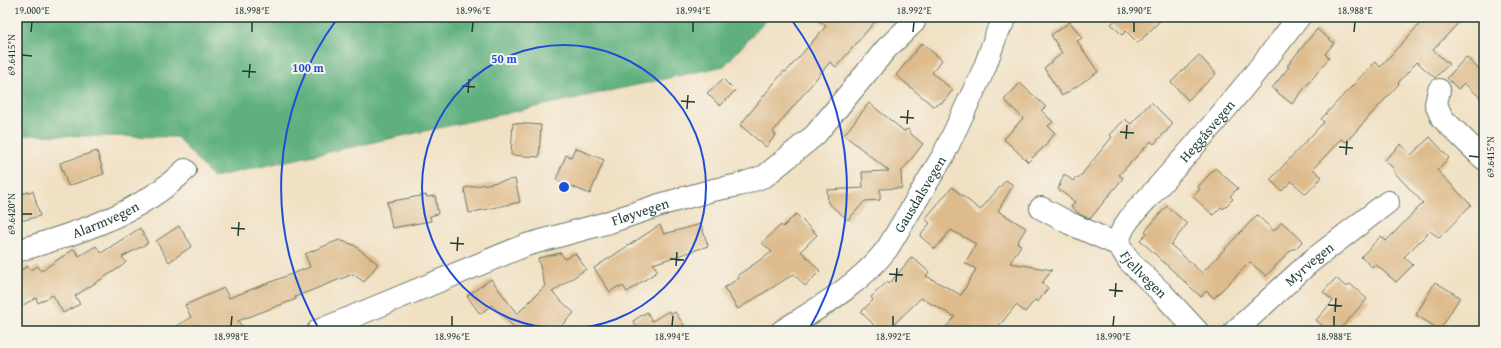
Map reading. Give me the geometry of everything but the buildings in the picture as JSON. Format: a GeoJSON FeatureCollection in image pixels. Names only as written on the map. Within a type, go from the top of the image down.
{"type":"FeatureCollection","features":[{"type":"Feature","properties":{"kind":"street","name":"Gausdalsvegen"},"geometry":{"type":"LineString","coordinates":[[782,331],[857,281],[887,249],[943,156],[984,69],[997,34],[1006,17]]}},
{"type":"Feature","properties":{"kind":"street","name":"Heggåsvegen"},"geometry":{"type":"LineString","coordinates":[[1119,245],[1121,232],[1133,215],[1224,112],[1299,17]]}},
{"type":"Feature","properties":{"kind":"street","name":"Fløyvegen"},"geometry":{"type":"LineString","coordinates":[[318,331],[526,245],[606,223],[666,202],[738,185],[765,176],[815,135],[886,48],[914,22]]}},
{"type":"Feature","properties":{"kind":"street"},"geometry":{"type":"LineString","coordinates":[[1439,90],[1436,104],[1442,118],[1484,159]]}},
{"type":"Feature","properties":{"kind":"street","name":"Alarmvegen"},"geometry":{"type":"LineString","coordinates":[[17,251],[67,235],[137,206],[170,185],[185,170]]}},
{"type":"Feature","properties":{"kind":"street","name":"Myrvegen"},"geometry":{"type":"LineString","coordinates":[[1235,331],[1310,262],[1388,202]]}},
{"type":"Feature","properties":{"kind":"street","name":"Fjellvegen"},"geometry":{"type":"LineString","coordinates":[[1041,208],[1069,223],[1119,245],[1129,260],[1197,331]]}},
{"type":"Feature","properties":{"kind":"green space"},"geometry":{"type":"Polygon","coordinates":[[[17,17],[769,17],[724,66],[213,177],[177,137],[17,135],[17,17]]]}}]}
